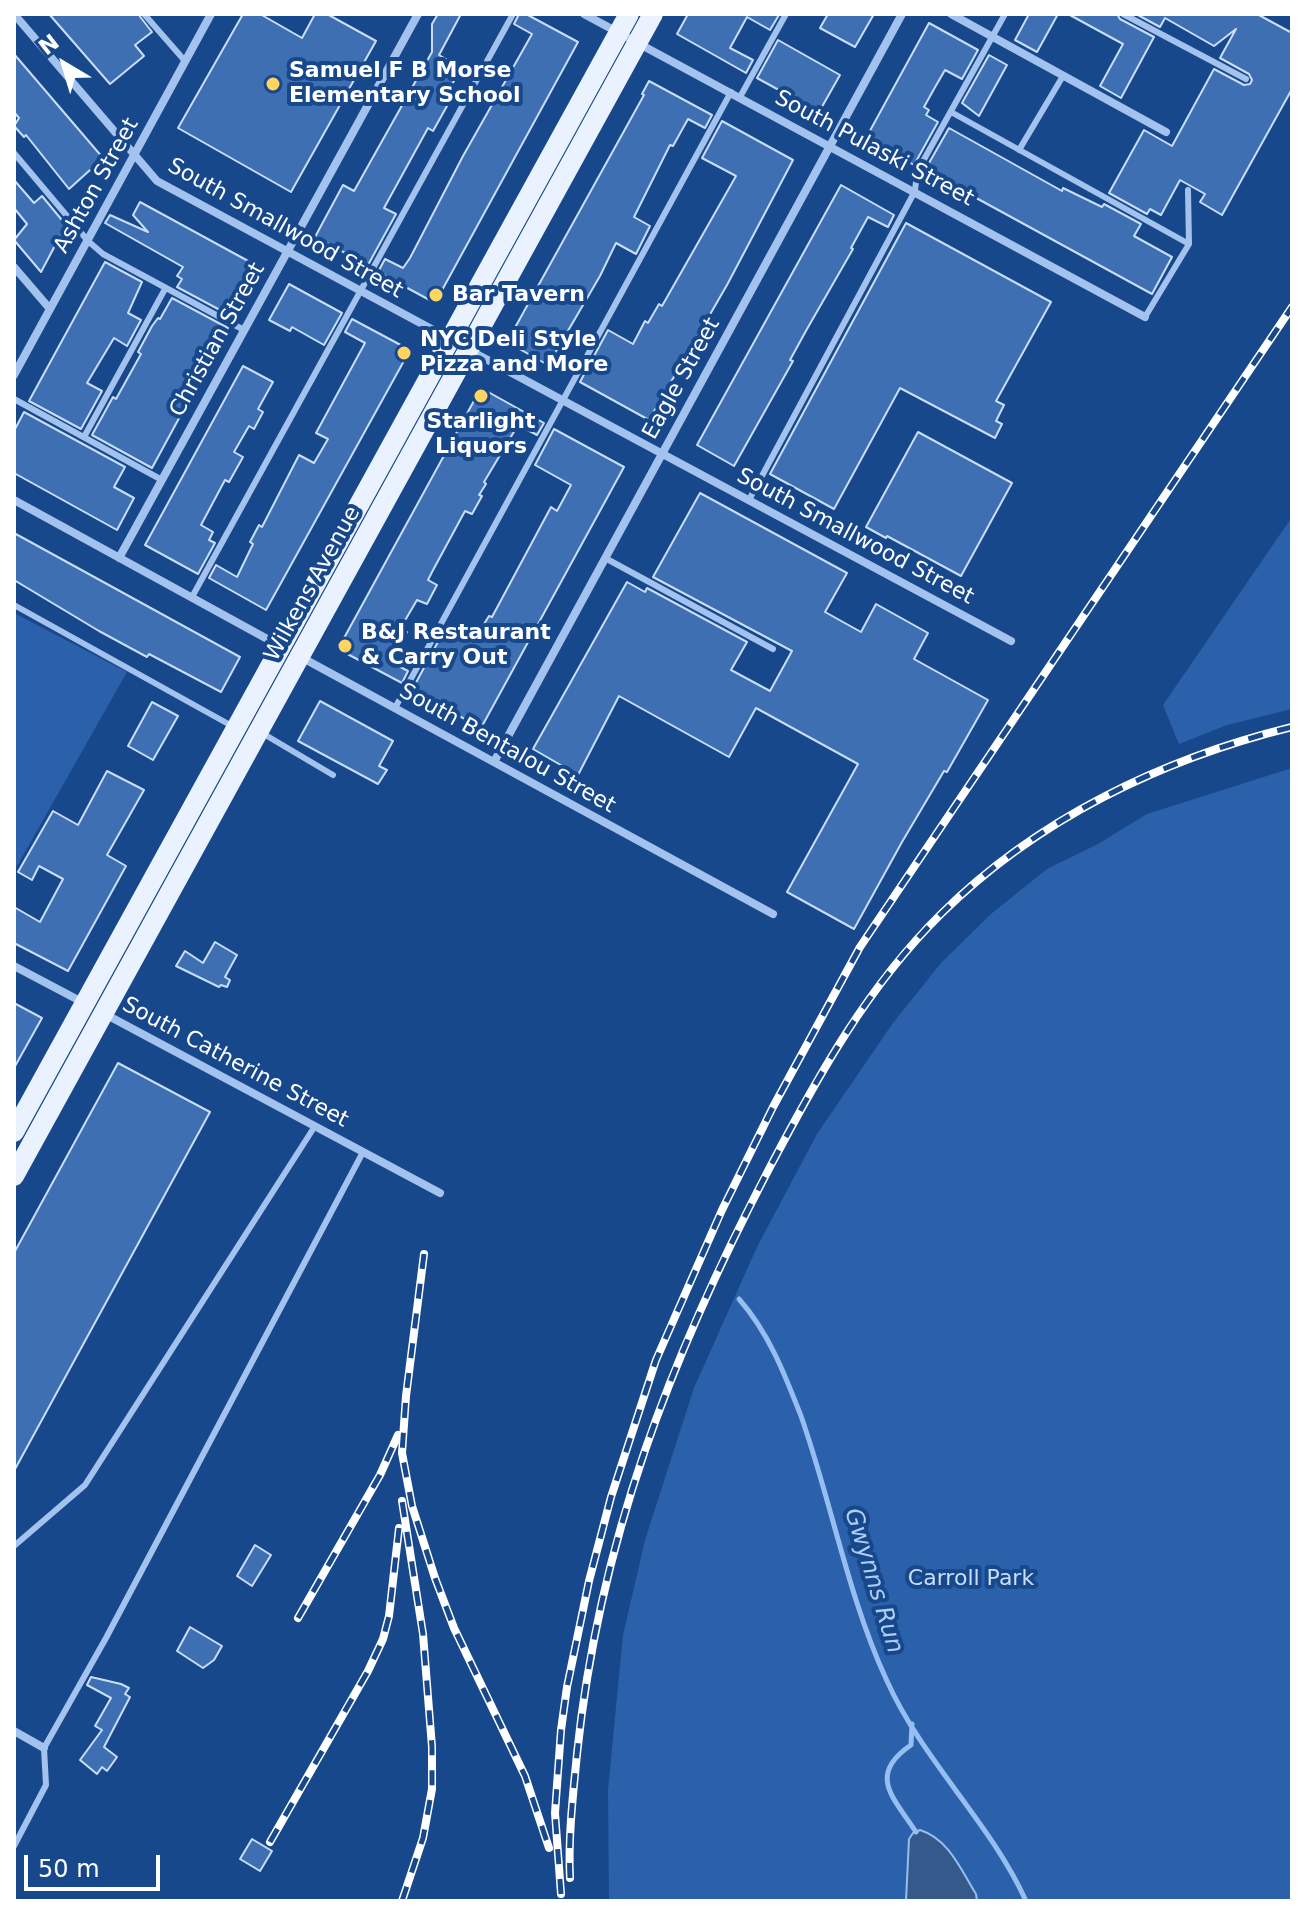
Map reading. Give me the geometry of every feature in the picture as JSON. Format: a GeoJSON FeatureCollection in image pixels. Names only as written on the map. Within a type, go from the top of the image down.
{"type":"FeatureCollection","features":[{"type":"Feature","properties":{"kind":"main road","name":"Wilkens Avenue"},"geometry":{"type":"LineString","coordinates":[[14,1176],[300,656],[629,14]]}},
{"type":"Feature","properties":{"kind":"main road","name":"Wilkens Avenue"},"geometry":{"type":"LineString","coordinates":[[14,1132],[280,646],[653,14]]}},
{"type":"Feature","properties":{"kind":"street","name":"South Smallwood Street"},"geometry":{"type":"LineString","coordinates":[[14,14],[157,181],[1011,641]]}},
{"type":"Feature","properties":{"kind":"street","name":"Ashton Street"},"geometry":{"type":"LineString","coordinates":[[14,375],[211,14]]}},
{"type":"Feature","properties":{"kind":"street","name":"Christian Street"},"geometry":{"type":"LineString","coordinates":[[119,558],[418,14]]}},
{"type":"Feature","properties":{"kind":"street","name":"South Pulaski Street"},"geometry":{"type":"LineString","coordinates":[[584,14],[1145,317]]}},
{"type":"Feature","properties":{"kind":"street","name":"Eagle Street"},"geometry":{"type":"LineString","coordinates":[[494,762],[902,14]]}},
{"type":"Feature","properties":{"kind":"street"},"geometry":{"type":"LineString","coordinates":[[951,14],[1166,132]]}},
{"type":"Feature","properties":{"kind":"street"},"geometry":{"type":"LineString","coordinates":[[14,267],[50,309]]}},
{"type":"Feature","properties":{"kind":"street","name":"South Bentalou Street"},"geometry":{"type":"LineString","coordinates":[[14,500],[773,914]]}},
{"type":"Feature","properties":{"kind":"street","name":"South Catherine Street"},"geometry":{"type":"LineString","coordinates":[[14,966],[440,1193]]}},
{"type":"Feature","properties":{"kind":"street"},"geometry":{"type":"LineString","coordinates":[[14,1731],[44,1748]]}},
{"type":"Feature","properties":{"kind":"lane"},"geometry":{"type":"LineString","coordinates":[[144,14],[185,61]]}},
{"type":"Feature","properties":{"kind":"lane"},"geometry":{"type":"LineString","coordinates":[[192,597],[513,14]]}},
{"type":"Feature","properties":{"kind":"lane"},"geometry":{"type":"LineString","coordinates":[[740,97],[786,14]]}},
{"type":"Feature","properties":{"kind":"lane"},"geometry":{"type":"LineString","coordinates":[[749,500],[915,191],[917,172],[1005,14]]}},
{"type":"Feature","properties":{"kind":"lane"},"geometry":{"type":"LineString","coordinates":[[1123,14],[1246,79]]}},
{"type":"Feature","properties":{"kind":"lane"},"geometry":{"type":"LineString","coordinates":[[1019,150],[1063,76]]}},
{"type":"Feature","properties":{"kind":"lane"},"geometry":{"type":"LineString","coordinates":[[395,708],[731,92]]}},
{"type":"Feature","properties":{"kind":"lane"},"geometry":{"type":"LineString","coordinates":[[951,112],[1189,244]]}},
{"type":"Feature","properties":{"kind":"lane"},"geometry":{"type":"LineString","coordinates":[[14,153],[88,241],[103,254],[244,330]]}},
{"type":"Feature","properties":{"kind":"lane"},"geometry":{"type":"LineString","coordinates":[[1145,317],[1189,244],[1188,190]]}},
{"type":"Feature","properties":{"kind":"lane"},"geometry":{"type":"LineString","coordinates":[[84,437],[165,289]]}},
{"type":"Feature","properties":{"kind":"lane"},"geometry":{"type":"LineString","coordinates":[[14,399],[162,480]]}},
{"type":"Feature","properties":{"kind":"lane"},"geometry":{"type":"LineString","coordinates":[[605,558],[773,649]]}},
{"type":"Feature","properties":{"kind":"lane"},"geometry":{"type":"LineString","coordinates":[[14,605],[235,728]]}},
{"type":"Feature","properties":{"kind":"lane"},"geometry":{"type":"LineString","coordinates":[[259,731],[333,775]]}},
{"type":"Feature","properties":{"kind":"lane"},"geometry":{"type":"LineString","coordinates":[[14,1546],[85,1485],[315,1126]]}},
{"type":"Feature","properties":{"kind":"lane"},"geometry":{"type":"LineString","coordinates":[[14,1846],[46,1785],[44,1748],[106,1638],[363,1152]]}},
{"type":"Feature","properties":{"kind":"green space"},"geometry":{"type":"Polygon","coordinates":[[[1292,517],[1292,709],[1227,725],[1179,744],[1163,705],[1292,517]]]}},
{"type":"Feature","properties":{"kind":"green space"},"geometry":{"type":"Polygon","coordinates":[[[14,613],[127,672],[17,866],[14,864],[14,613]]]}},
{"type":"Feature","properties":{"kind":"green space","name":"Carroll Park"},"geometry":{"type":"Polygon","coordinates":[[[1292,768],[1292,1901],[609,1901],[608,1790],[623,1635],[645,1540],[694,1388],[757,1247],[817,1134],[893,1023],[941,963],[991,914],[1047,869],[1098,844],[1147,814],[1292,768]]]}},
{"type":"Feature","properties":{"kind":"shaded area"},"geometry":{"type":"Polygon","coordinates":[[[920,1830],[947,1848],[976,1894],[977,1901],[906,1901],[909,1839],[920,1830]]]}},
{"type":"Feature","properties":{"kind":"building"},"geometry":{"type":"Polygon","coordinates":[[[49,14],[138,14],[152,32],[135,45],[144,56],[110,84],[49,14]]]}},
{"type":"Feature","properties":{"kind":"building","name":"Samuel F B Morse Elementary School"},"geometry":{"type":"Polygon","coordinates":[[[243,14],[260,14],[302,38],[315,14],[327,14],[376,41],[291,192],[178,128],[243,14]]]}},
{"type":"Feature","properties":{"kind":"building"},"geometry":{"type":"Polygon","coordinates":[[[438,14],[461,14],[439,55],[461,68],[442,103],[447,106],[433,131],[428,128],[384,208],[396,214],[368,265],[315,237],[343,185],[354,191],[432,52],[432,24],[438,14]]]}},
{"type":"Feature","properties":{"kind":"building"},"geometry":{"type":"Polygon","coordinates":[[[519,14],[526,14],[578,42],[435,303],[378,272],[385,259],[403,268],[410,258],[532,34],[514,24],[519,14]]]}},
{"type":"Feature","properties":{"kind":"building"},"geometry":{"type":"Polygon","coordinates":[[[688,14],[779,15],[770,30],[747,17],[730,48],[753,60],[746,73],[677,34],[688,14]]]}},
{"type":"Feature","properties":{"kind":"building"},"geometry":{"type":"Polygon","coordinates":[[[828,14],[874,14],[855,47],[820,28],[828,14]]]}},
{"type":"Feature","properties":{"kind":"building"},"geometry":{"type":"Polygon","coordinates":[[[1029,14],[1058,14],[1037,52],[1015,40],[1029,14]]]}},
{"type":"Feature","properties":{"kind":"building"},"geometry":{"type":"Polygon","coordinates":[[[1068,14],[1117,14],[1120,19],[1154,37],[1121,98],[1100,86],[1123,44],[1068,14]]]}},
{"type":"Feature","properties":{"kind":"building"},"geometry":{"type":"Polygon","coordinates":[[[1136,14],[1257,14],[1292,33],[1292,89],[1222,215],[1200,202],[1205,194],[1180,180],[1161,215],[1150,209],[1147,214],[1109,193],[1144,130],[1172,146],[1214,69],[1244,85],[1252,80],[1249,74],[1220,58],[1236,29],[1214,46],[1165,18],[1160,27],[1136,14]]]}},
{"type":"Feature","properties":{"kind":"building"},"geometry":{"type":"Polygon","coordinates":[[[929,23],[978,50],[962,79],[945,70],[934,89],[924,107],[929,110],[926,115],[938,122],[914,165],[866,138],[929,23]]]}},
{"type":"Feature","properties":{"kind":"building"},"geometry":{"type":"Polygon","coordinates":[[[778,40],[840,75],[819,112],[757,78],[778,40]]]}},
{"type":"Feature","properties":{"kind":"building"},"geometry":{"type":"Polygon","coordinates":[[[14,54],[103,158],[94,174],[90,170],[69,189],[26,135],[24,137],[14,126],[19,118],[14,112],[14,54]]]}},
{"type":"Feature","properties":{"kind":"building"},"geometry":{"type":"Polygon","coordinates":[[[989,55],[1007,65],[979,116],[962,103],[989,55]]]}},
{"type":"Feature","properties":{"kind":"building"},"geometry":{"type":"Polygon","coordinates":[[[649,81],[712,115],[705,128],[688,119],[673,146],[670,145],[634,217],[650,226],[636,254],[616,243],[548,365],[507,342],[649,81]]]}},
{"type":"Feature","properties":{"kind":"building"},"geometry":{"type":"Polygon","coordinates":[[[722,121],[793,160],[727,285],[649,420],[580,382],[608,330],[633,344],[645,321],[648,323],[659,304],[662,306],[736,176],[702,158],[722,121]]]}},
{"type":"Feature","properties":{"kind":"building"},"geometry":{"type":"Polygon","coordinates":[[[949,128],[1062,191],[1063,188],[1102,207],[1104,204],[1141,224],[1134,236],[1172,257],[1152,294],[925,170],[949,128]]]}},
{"type":"Feature","properties":{"kind":"building"},"geometry":{"type":"Polygon","coordinates":[[[14,180],[34,203],[42,196],[66,225],[41,272],[14,240],[27,224],[14,208],[14,180]]]}},
{"type":"Feature","properties":{"kind":"building"},"geometry":{"type":"Polygon","coordinates":[[[841,185],[894,215],[888,227],[868,217],[734,466],[697,445],[841,185]]]}},
{"type":"Feature","properties":{"kind":"building"},"geometry":{"type":"Polygon","coordinates":[[[140,202],[261,268],[233,317],[177,287],[182,279],[177,276],[183,267],[105,223],[110,215],[148,232],[133,215],[140,202]]]}},
{"type":"Feature","properties":{"kind":"building"},"geometry":{"type":"Polygon","coordinates":[[[906,223],[1051,302],[996,401],[1004,405],[996,421],[1002,424],[995,438],[900,388],[834,509],[770,474],[906,223]]]}},
{"type":"Feature","properties":{"kind":"building"},"geometry":{"type":"Polygon","coordinates":[[[105,262],[142,282],[128,313],[141,320],[127,346],[114,338],[87,383],[102,391],[81,429],[29,401],[105,262]]]}},
{"type":"Feature","properties":{"kind":"building"},"geometry":{"type":"Polygon","coordinates":[[[289,284],[342,313],[324,345],[292,327],[290,331],[269,320],[289,284]]]}},
{"type":"Feature","properties":{"kind":"building"},"geometry":{"type":"Polygon","coordinates":[[[172,298],[228,328],[152,468],[92,435],[141,354],[138,352],[152,326],[160,319],[172,298]]]}},
{"type":"Feature","properties":{"kind":"building"},"geometry":{"type":"Polygon","coordinates":[[[352,319],[410,350],[266,610],[209,578],[216,565],[237,577],[253,544],[250,542],[259,525],[262,527],[299,455],[314,463],[328,439],[316,433],[365,343],[345,332],[352,319]]]}},
{"type":"Feature","properties":{"kind":"building"},"geometry":{"type":"Polygon","coordinates":[[[243,366],[273,382],[258,409],[263,412],[254,429],[249,426],[234,452],[243,457],[229,482],[225,480],[201,525],[213,532],[209,540],[215,543],[198,574],[145,545],[243,366]]]}},
{"type":"Feature","properties":{"kind":"building"},"geometry":{"type":"Polygon","coordinates":[[[481,388],[544,423],[537,435],[518,425],[484,482],[486,484],[479,495],[482,496],[472,514],[465,511],[432,572],[428,580],[437,585],[427,604],[417,600],[400,629],[407,632],[391,662],[408,671],[402,683],[338,649],[481,388]]]}},
{"type":"Feature","properties":{"kind":"building"},"geometry":{"type":"Polygon","coordinates":[[[24,412],[125,467],[114,487],[134,498],[117,530],[14,473],[14,431],[24,412]]]}},
{"type":"Feature","properties":{"kind":"building"},"geometry":{"type":"Polygon","coordinates":[[[554,429],[624,467],[481,728],[412,690],[446,627],[471,641],[489,616],[492,617],[551,507],[557,511],[571,485],[535,465],[554,429]]]}},
{"type":"Feature","properties":{"kind":"building"},"geometry":{"type":"Polygon","coordinates":[[[918,432],[1012,483],[961,576],[866,527],[918,432]]]}},
{"type":"Feature","properties":{"kind":"building"},"geometry":{"type":"Polygon","coordinates":[[[700,493],[847,573],[825,612],[861,632],[876,604],[928,633],[914,659],[988,700],[902,842],[854,929],[787,892],[858,764],[756,708],[729,757],[619,696],[578,775],[533,749],[627,582],[645,592],[647,588],[747,642],[731,670],[770,691],[792,651],[653,577],[700,493]]]}},
{"type":"Feature","properties":{"kind":"building"},"geometry":{"type":"Polygon","coordinates":[[[14,533],[240,657],[221,692],[149,654],[147,657],[14,580],[14,533]]]}},
{"type":"Feature","properties":{"kind":"building"},"geometry":{"type":"Polygon","coordinates":[[[320,701],[393,741],[379,766],[387,770],[378,784],[298,741],[320,701]]]}},
{"type":"Feature","properties":{"kind":"building"},"geometry":{"type":"Polygon","coordinates":[[[152,702],[178,716],[153,760],[128,746],[152,702]]]}},
{"type":"Feature","properties":{"kind":"building"},"geometry":{"type":"Polygon","coordinates":[[[107,771],[144,790],[107,855],[126,866],[68,971],[14,943],[14,907],[40,922],[63,879],[39,866],[32,880],[18,872],[53,811],[78,825],[107,771]]]}},
{"type":"Feature","properties":{"kind":"building"},"geometry":{"type":"Polygon","coordinates":[[[215,942],[237,955],[225,977],[230,980],[227,987],[219,987],[176,966],[185,951],[203,963],[215,942]]]}},
{"type":"Feature","properties":{"kind":"building"},"geometry":{"type":"Polygon","coordinates":[[[14,1003],[42,1018],[14,1068],[14,1003]]]}},
{"type":"Feature","properties":{"kind":"building"},"geometry":{"type":"Polygon","coordinates":[[[118,1063],[210,1112],[14,1471],[14,1253],[118,1063]]]}},
{"type":"Feature","properties":{"kind":"building"},"geometry":{"type":"Polygon","coordinates":[[[255,1545],[271,1555],[252,1586],[237,1576],[255,1545]]]}},
{"type":"Feature","properties":{"kind":"building"},"geometry":{"type":"Polygon","coordinates":[[[190,1627],[222,1646],[214,1660],[203,1668],[177,1651],[190,1627]]]}},
{"type":"Feature","properties":{"kind":"building"},"geometry":{"type":"Polygon","coordinates":[[[91,1677],[129,1688],[125,1694],[130,1697],[104,1747],[117,1757],[107,1771],[102,1767],[97,1774],[80,1760],[102,1730],[95,1726],[111,1698],[87,1685],[91,1677]]]}},
{"type":"Feature","properties":{"kind":"building"},"geometry":{"type":"Polygon","coordinates":[[[252,1839],[272,1851],[260,1871],[240,1859],[252,1839]]]}},
{"type":"Feature","properties":{"kind":"waterway","name":"Gwynns Run"},"geometry":{"type":"LineString","coordinates":[[739,1299],[768,1340],[801,1416],[861,1617],[887,1681],[919,1738],[994,1845],[1026,1901]]}},
{"type":"Feature","properties":{"kind":"waterway"},"geometry":{"type":"LineString","coordinates":[[912,1724],[911,1745],[890,1766],[887,1776],[893,1797],[916,1832]]}},
{"type":"Feature","properties":{"kind":"railway"},"geometry":{"type":"LineString","coordinates":[[561,1894],[555,1813],[561,1730],[589,1581],[611,1497],[656,1360],[722,1210],[773,1107],[860,947],[1292,307]]}},
{"type":"Feature","properties":{"kind":"railway"},"geometry":{"type":"LineString","coordinates":[[570,1878],[572,1800],[588,1675],[622,1524],[645,1452],[671,1380],[734,1238],[788,1133],[846,1034],[914,942],[978,880],[1018,849],[1104,797],[1149,775],[1196,756],[1292,727]]}},
{"type":"Feature","properties":{"kind":"railway"},"geometry":{"type":"LineString","coordinates":[[424,1254],[402,1453],[412,1506],[454,1628],[525,1776],[549,1848]]}},
{"type":"Feature","properties":{"kind":"railway"},"geometry":{"type":"LineString","coordinates":[[298,1618],[380,1475],[398,1435]]}},
{"type":"Feature","properties":{"kind":"railway"},"geometry":{"type":"LineString","coordinates":[[402,1501],[423,1634],[432,1747],[432,1789],[423,1838],[402,1901]]}},
{"type":"Feature","properties":{"kind":"railway"},"geometry":{"type":"LineString","coordinates":[[270,1842],[368,1671],[383,1639],[389,1616],[399,1528]]}},
{"type":"Feature","properties":{"kind":"place","name":"Samuel F B Morse Elementary School"},"geometry":{"type":"Point","coordinates":[273,84]}},
{"type":"Feature","properties":{"kind":"place","name":"Bar Tavern"},"geometry":{"type":"Point","coordinates":[436,295]}},
{"type":"Feature","properties":{"kind":"place","name":"NYC Deli Style Pizza and More"},"geometry":{"type":"Point","coordinates":[404,353]}},
{"type":"Feature","properties":{"kind":"place","name":"Starlight Liquors"},"geometry":{"type":"Point","coordinates":[481,396]}},
{"type":"Feature","properties":{"kind":"place","name":"B&J Restaurant & Carry Out"},"geometry":{"type":"Point","coordinates":[345,646]}}]}
